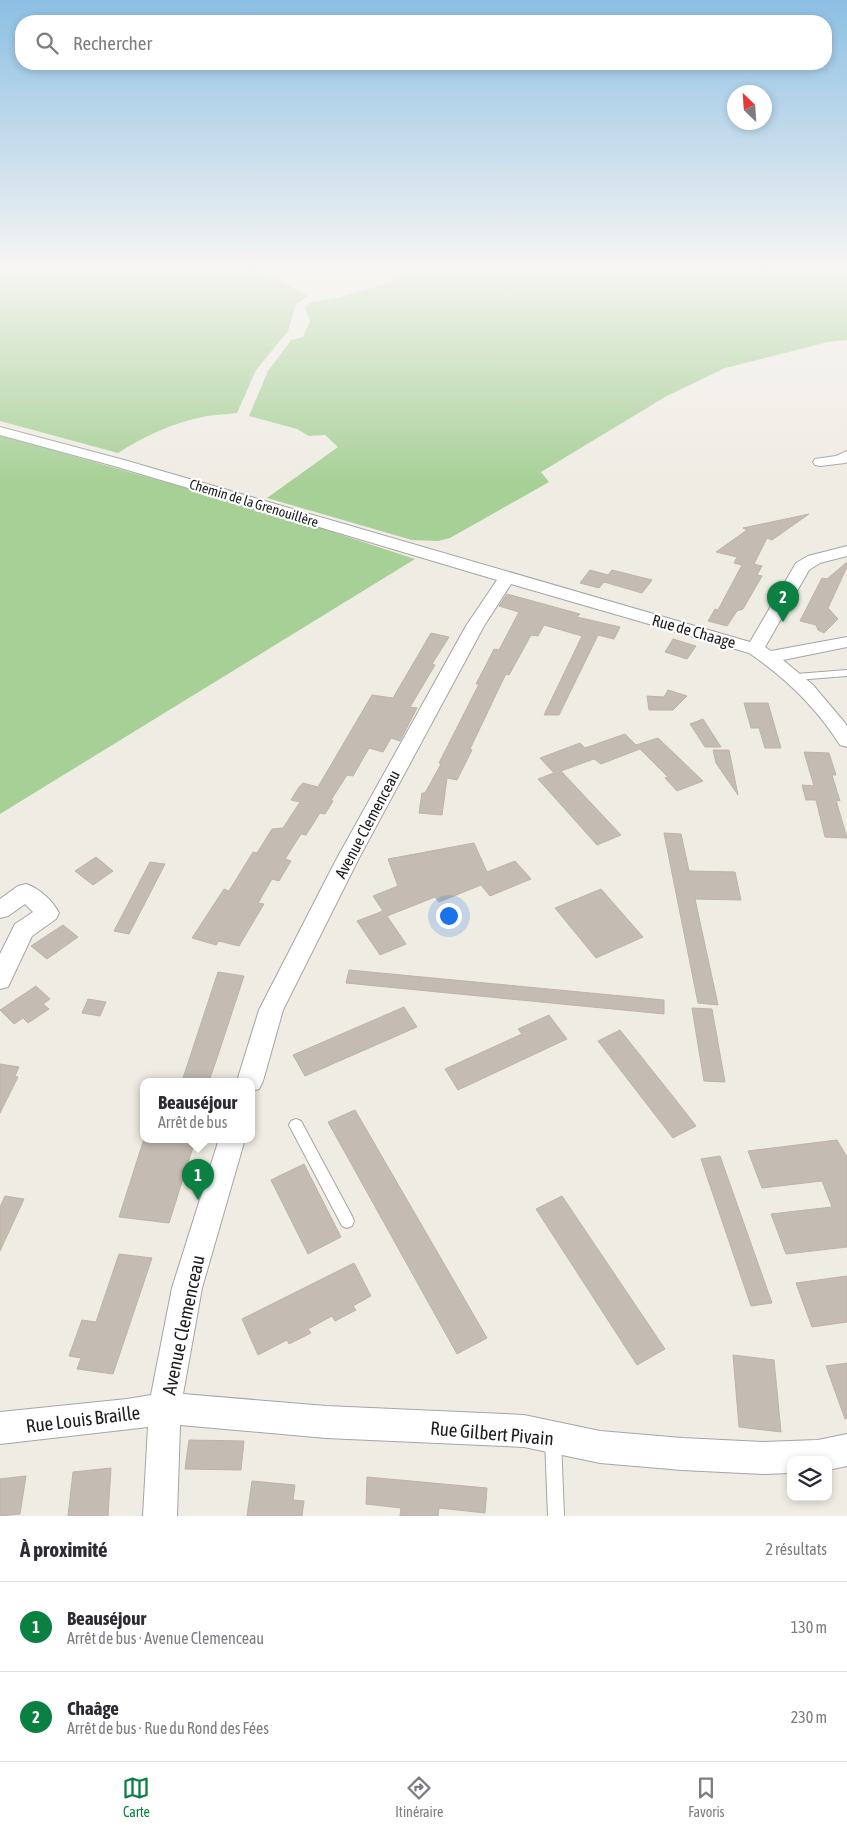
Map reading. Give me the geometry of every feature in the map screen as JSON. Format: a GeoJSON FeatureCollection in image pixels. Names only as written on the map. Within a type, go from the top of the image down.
{"type":"FeatureCollection","features":[{"type":"Feature","properties":{"kind":"street","name":"Chemin de la Grenouillère"},"geometry":{"type":"LineString","coordinates":[[0,431],[118,463],[507,578]]}},
{"type":"Feature","properties":{"kind":"street"},"geometry":{"type":"LineString","coordinates":[[820,462],[840,460],[847,455]]}},
{"type":"Feature","properties":{"kind":"street"},"geometry":{"type":"LineString","coordinates":[[847,550],[814,560],[802,567],[763,654],[847,642]]}},
{"type":"Feature","properties":{"kind":"street","name":"Rue de Chaage"},"geometry":{"type":"LineString","coordinates":[[507,578],[763,654],[796,677],[839,718],[847,740]]}},
{"type":"Feature","properties":{"kind":"street","name":"Avenue Clemenceau"},"geometry":{"type":"LineString","coordinates":[[251,1078],[271,1010],[343,868],[475,626],[507,578]]}},
{"type":"Feature","properties":{"kind":"street"},"geometry":{"type":"LineString","coordinates":[[0,980],[22,930],[48,913],[26,892],[0,911],[22,930]]}},
{"type":"Feature","properties":{"kind":"street","name":"Avenue Clemenceau"},"geometry":{"type":"LineString","coordinates":[[160,1516],[165,1408],[179,1323],[187,1288],[231,1143]]}},
{"type":"Feature","properties":{"kind":"street","name":"Rue Louis Braille"},"geometry":{"type":"LineString","coordinates":[[0,1428],[127,1415],[165,1408]]}},
{"type":"Feature","properties":{"kind":"street","name":"Rue Gilbert Pivain"},"geometry":{"type":"LineString","coordinates":[[165,1408],[326,1422],[524,1431],[600,1447],[763,1458],[818,1456],[847,1450]]}},
{"type":"Feature","properties":{"kind":"lane"},"geometry":{"type":"LineString","coordinates":[[796,677],[847,673]]}},
{"type":"Feature","properties":{"kind":"lane"},"geometry":{"type":"LineString","coordinates":[[296,1125],[347,1221]]}},
{"type":"Feature","properties":{"kind":"lane"},"geometry":{"type":"LineString","coordinates":[[553,1436],[556,1516]]}},
{"type":"Feature","properties":{"kind":"green space"},"geometry":{"type":"Polygon","coordinates":[[[0,339],[282,339],[256,370],[237,413],[207,416],[180,423],[138,441],[118,453],[0,421],[0,339]]]}},
{"type":"Feature","properties":{"kind":"green space"},"geometry":{"type":"Polygon","coordinates":[[[847,339],[725,368],[665,397],[541,472],[549,482],[450,538],[438,541],[412,540],[267,498],[338,447],[325,435],[309,436],[297,429],[249,416],[268,371],[291,340],[847,339]]]}},
{"type":"Feature","properties":{"kind":"green space"},"geometry":{"type":"Polygon","coordinates":[[[0,435],[290,518],[415,559],[0,814],[0,435]]]}},
{"type":"Feature","properties":{"kind":"building"},"geometry":{"type":"Polygon","coordinates":[[[809,514],[772,540],[767,538],[754,564],[762,566],[757,575],[762,576],[743,609],[737,611],[727,626],[708,621],[715,609],[718,610],[742,565],[734,563],[737,557],[716,552],[747,530],[743,528],[809,514]]]}},
{"type":"Feature","properties":{"kind":"building"},"geometry":{"type":"Polygon","coordinates":[[[847,562],[847,567],[828,608],[838,619],[824,633],[818,630],[816,625],[800,621],[822,578],[827,579],[847,562]]]}},
{"type":"Feature","properties":{"kind":"building"},"geometry":{"type":"Polygon","coordinates":[[[590,570],[608,575],[612,570],[652,580],[642,593],[604,582],[599,588],[580,583],[590,570]]]}},
{"type":"Feature","properties":{"kind":"building"},"geometry":{"type":"Polygon","coordinates":[[[507,594],[580,614],[577,617],[620,627],[614,639],[598,635],[559,715],[544,715],[582,636],[544,625],[538,636],[531,635],[509,675],[506,674],[457,780],[447,778],[442,815],[419,813],[422,793],[425,793],[441,764],[439,763],[479,684],[476,684],[494,649],[499,650],[519,612],[499,606],[507,594]]]}},
{"type":"Feature","properties":{"kind":"building"},"geometry":{"type":"Polygon","coordinates":[[[431,633],[449,637],[432,664],[435,665],[410,707],[417,708],[400,741],[391,738],[383,752],[369,748],[353,776],[347,775],[331,800],[333,801],[325,814],[320,813],[306,835],[301,834],[285,859],[291,861],[279,881],[272,879],[258,903],[264,904],[239,946],[219,941],[216,945],[192,938],[224,889],[229,891],[253,852],[257,853],[272,829],[283,828],[300,802],[291,800],[299,787],[303,783],[318,787],[372,695],[393,698],[431,633]]]}},
{"type":"Feature","properties":{"kind":"building"},"geometry":{"type":"Polygon","coordinates":[[[673,639],[696,646],[687,659],[665,652],[673,639]]]}},
{"type":"Feature","properties":{"kind":"building"},"geometry":{"type":"Polygon","coordinates":[[[668,690],[687,696],[673,710],[649,710],[647,696],[664,697],[668,690]]]}},
{"type":"Feature","properties":{"kind":"building"},"geometry":{"type":"Polygon","coordinates":[[[744,703],[768,703],[781,748],[765,748],[759,728],[751,728],[744,703]]]}},
{"type":"Feature","properties":{"kind":"building"},"geometry":{"type":"Polygon","coordinates":[[[703,719],[721,747],[705,747],[690,724],[703,719]]]}},
{"type":"Feature","properties":{"kind":"building"},"geometry":{"type":"Polygon","coordinates":[[[625,734],[636,745],[658,738],[703,781],[677,791],[665,778],[668,777],[640,749],[601,764],[594,759],[561,771],[621,835],[597,845],[538,779],[554,773],[540,758],[580,743],[585,748],[625,734]]]}},
{"type":"Feature","properties":{"kind":"building"},"geometry":{"type":"Polygon","coordinates":[[[713,750],[729,750],[738,795],[716,763],[713,750]]]}},
{"type":"Feature","properties":{"kind":"building"},"geometry":{"type":"Polygon","coordinates":[[[804,752],[829,753],[836,775],[832,775],[840,801],[836,800],[847,838],[825,837],[816,800],[806,800],[802,785],[814,786],[804,752]]]}},
{"type":"Feature","properties":{"kind":"building"},"geometry":{"type":"Polygon","coordinates":[[[664,833],[681,834],[689,871],[735,872],[741,900],[695,899],[718,1005],[698,1003],[664,833]]]}},
{"type":"Feature","properties":{"kind":"building"},"geometry":{"type":"Polygon","coordinates":[[[474,843],[487,872],[515,861],[531,879],[490,896],[481,885],[439,902],[435,897],[387,916],[406,944],[380,955],[357,921],[383,911],[373,896],[398,886],[388,859],[474,843]]]}},
{"type":"Feature","properties":{"kind":"building"},"geometry":{"type":"Polygon","coordinates":[[[96,857],[113,871],[93,885],[75,871],[96,857]]]}},
{"type":"Feature","properties":{"kind":"building"},"geometry":{"type":"Polygon","coordinates":[[[150,862],[165,864],[129,934],[114,931],[150,862]]]}},
{"type":"Feature","properties":{"kind":"building"},"geometry":{"type":"Polygon","coordinates":[[[601,889],[643,937],[596,958],[555,908],[601,889]]]}},
{"type":"Feature","properties":{"kind":"building"},"geometry":{"type":"Polygon","coordinates":[[[63,925],[78,937],[47,959],[31,946],[63,925]]]}},
{"type":"Feature","properties":{"kind":"building"},"geometry":{"type":"Polygon","coordinates":[[[349,970],[664,1000],[664,1014],[346,983],[349,970]]]}},
{"type":"Feature","properties":{"kind":"building"},"geometry":{"type":"Polygon","coordinates":[[[218,972],[244,976],[210,1078],[183,1078],[218,972]]]}},
{"type":"Feature","properties":{"kind":"building"},"geometry":{"type":"Polygon","coordinates":[[[36,986],[50,999],[43,1004],[49,1009],[28,1023],[23,1018],[14,1024],[0,1010],[36,986]]]}},
{"type":"Feature","properties":{"kind":"building"},"geometry":{"type":"Polygon","coordinates":[[[88,999],[106,1002],[100,1016],[82,1013],[88,999]]]}},
{"type":"Feature","properties":{"kind":"building"},"geometry":{"type":"Polygon","coordinates":[[[404,1007],[417,1027],[305,1076],[293,1055],[404,1007]]]}},
{"type":"Feature","properties":{"kind":"building"},"geometry":{"type":"Polygon","coordinates":[[[692,1008],[712,1009],[725,1082],[704,1081],[692,1008]]]}},
{"type":"Feature","properties":{"kind":"building"},"geometry":{"type":"Polygon","coordinates":[[[549,1015],[567,1039],[458,1090],[445,1069],[522,1034],[518,1029],[549,1015]]]}},
{"type":"Feature","properties":{"kind":"building"},"geometry":{"type":"Polygon","coordinates":[[[620,1030],[696,1126],[673,1138],[598,1041],[620,1030]]]}},
{"type":"Feature","properties":{"kind":"building"},"geometry":{"type":"Polygon","coordinates":[[[0,1064],[19,1067],[15,1076],[18,1077],[0,1113],[0,1064]]]}},
{"type":"Feature","properties":{"kind":"building"},"geometry":{"type":"Polygon","coordinates":[[[355,1110],[487,1338],[457,1354],[328,1122],[355,1110]]]}},
{"type":"Feature","properties":{"kind":"building"},"geometry":{"type":"Polygon","coordinates":[[[837,1140],[847,1157],[847,1247],[786,1254],[771,1214],[832,1207],[822,1181],[762,1188],[748,1151],[837,1140]]]}},
{"type":"Feature","properties":{"kind":"building"},"geometry":{"type":"Polygon","coordinates":[[[143,1143],[190,1143],[189,1146],[193,1147],[169,1223],[119,1217],[143,1143]]]}},
{"type":"Feature","properties":{"kind":"building"},"geometry":{"type":"Polygon","coordinates":[[[720,1156],[772,1303],[751,1306],[701,1159],[720,1156]]]}},
{"type":"Feature","properties":{"kind":"building"},"geometry":{"type":"Polygon","coordinates":[[[304,1164],[341,1237],[308,1254],[271,1180],[304,1164]]]}},
{"type":"Feature","properties":{"kind":"building"},"geometry":{"type":"Polygon","coordinates":[[[5,1196],[24,1199],[0,1251],[0,1207],[5,1196]]]}},
{"type":"Feature","properties":{"kind":"building"},"geometry":{"type":"Polygon","coordinates":[[[562,1196],[665,1349],[637,1365],[536,1209],[562,1196]]]}},
{"type":"Feature","properties":{"kind":"building"},"geometry":{"type":"Polygon","coordinates":[[[119,1254],[152,1258],[113,1374],[77,1369],[81,1358],[69,1356],[82,1320],[96,1322],[119,1254]]]}},
{"type":"Feature","properties":{"kind":"building"},"geometry":{"type":"Polygon","coordinates":[[[354,1263],[371,1296],[353,1306],[356,1310],[335,1321],[332,1316],[308,1329],[311,1333],[289,1344],[287,1340],[258,1355],[242,1319],[354,1263]]]}},
{"type":"Feature","properties":{"kind":"building"},"geometry":{"type":"Polygon","coordinates":[[[847,1276],[847,1322],[812,1327],[796,1283],[847,1276]]]}},
{"type":"Feature","properties":{"kind":"building"},"geometry":{"type":"Polygon","coordinates":[[[733,1355],[774,1360],[781,1432],[739,1427],[733,1355]]]}},
{"type":"Feature","properties":{"kind":"building"},"geometry":{"type":"Polygon","coordinates":[[[847,1363],[847,1418],[845,1419],[826,1366],[847,1363]]]}},
{"type":"Feature","properties":{"kind":"building"},"geometry":{"type":"Polygon","coordinates":[[[189,1440],[244,1441],[241,1470],[185,1469],[189,1440]]]}},
{"type":"Feature","properties":{"kind":"building"},"geometry":{"type":"Polygon","coordinates":[[[111,1468],[108,1516],[68,1516],[73,1472],[111,1468]]]}},
{"type":"Feature","properties":{"kind":"building"},"geometry":{"type":"Polygon","coordinates":[[[26,1476],[20,1514],[0,1516],[0,1479],[26,1476]]]}},
{"type":"Feature","properties":{"kind":"building"},"geometry":{"type":"Polygon","coordinates":[[[367,1477],[487,1488],[485,1513],[439,1508],[438,1516],[400,1516],[401,1508],[366,1504],[367,1477]]]}},
{"type":"Feature","properties":{"kind":"building"},"geometry":{"type":"Polygon","coordinates":[[[252,1481],[295,1485],[293,1500],[304,1501],[302,1516],[247,1516],[252,1481]]]}},
{"type":"Feature","properties":{"kind":"place","name":"Chaâge"},"geometry":{"type":"Point","coordinates":[783,622]}},
{"type":"Feature","properties":{"kind":"place","name":"Beauséjour"},"geometry":{"type":"Point","coordinates":[198,1200]}}]}
